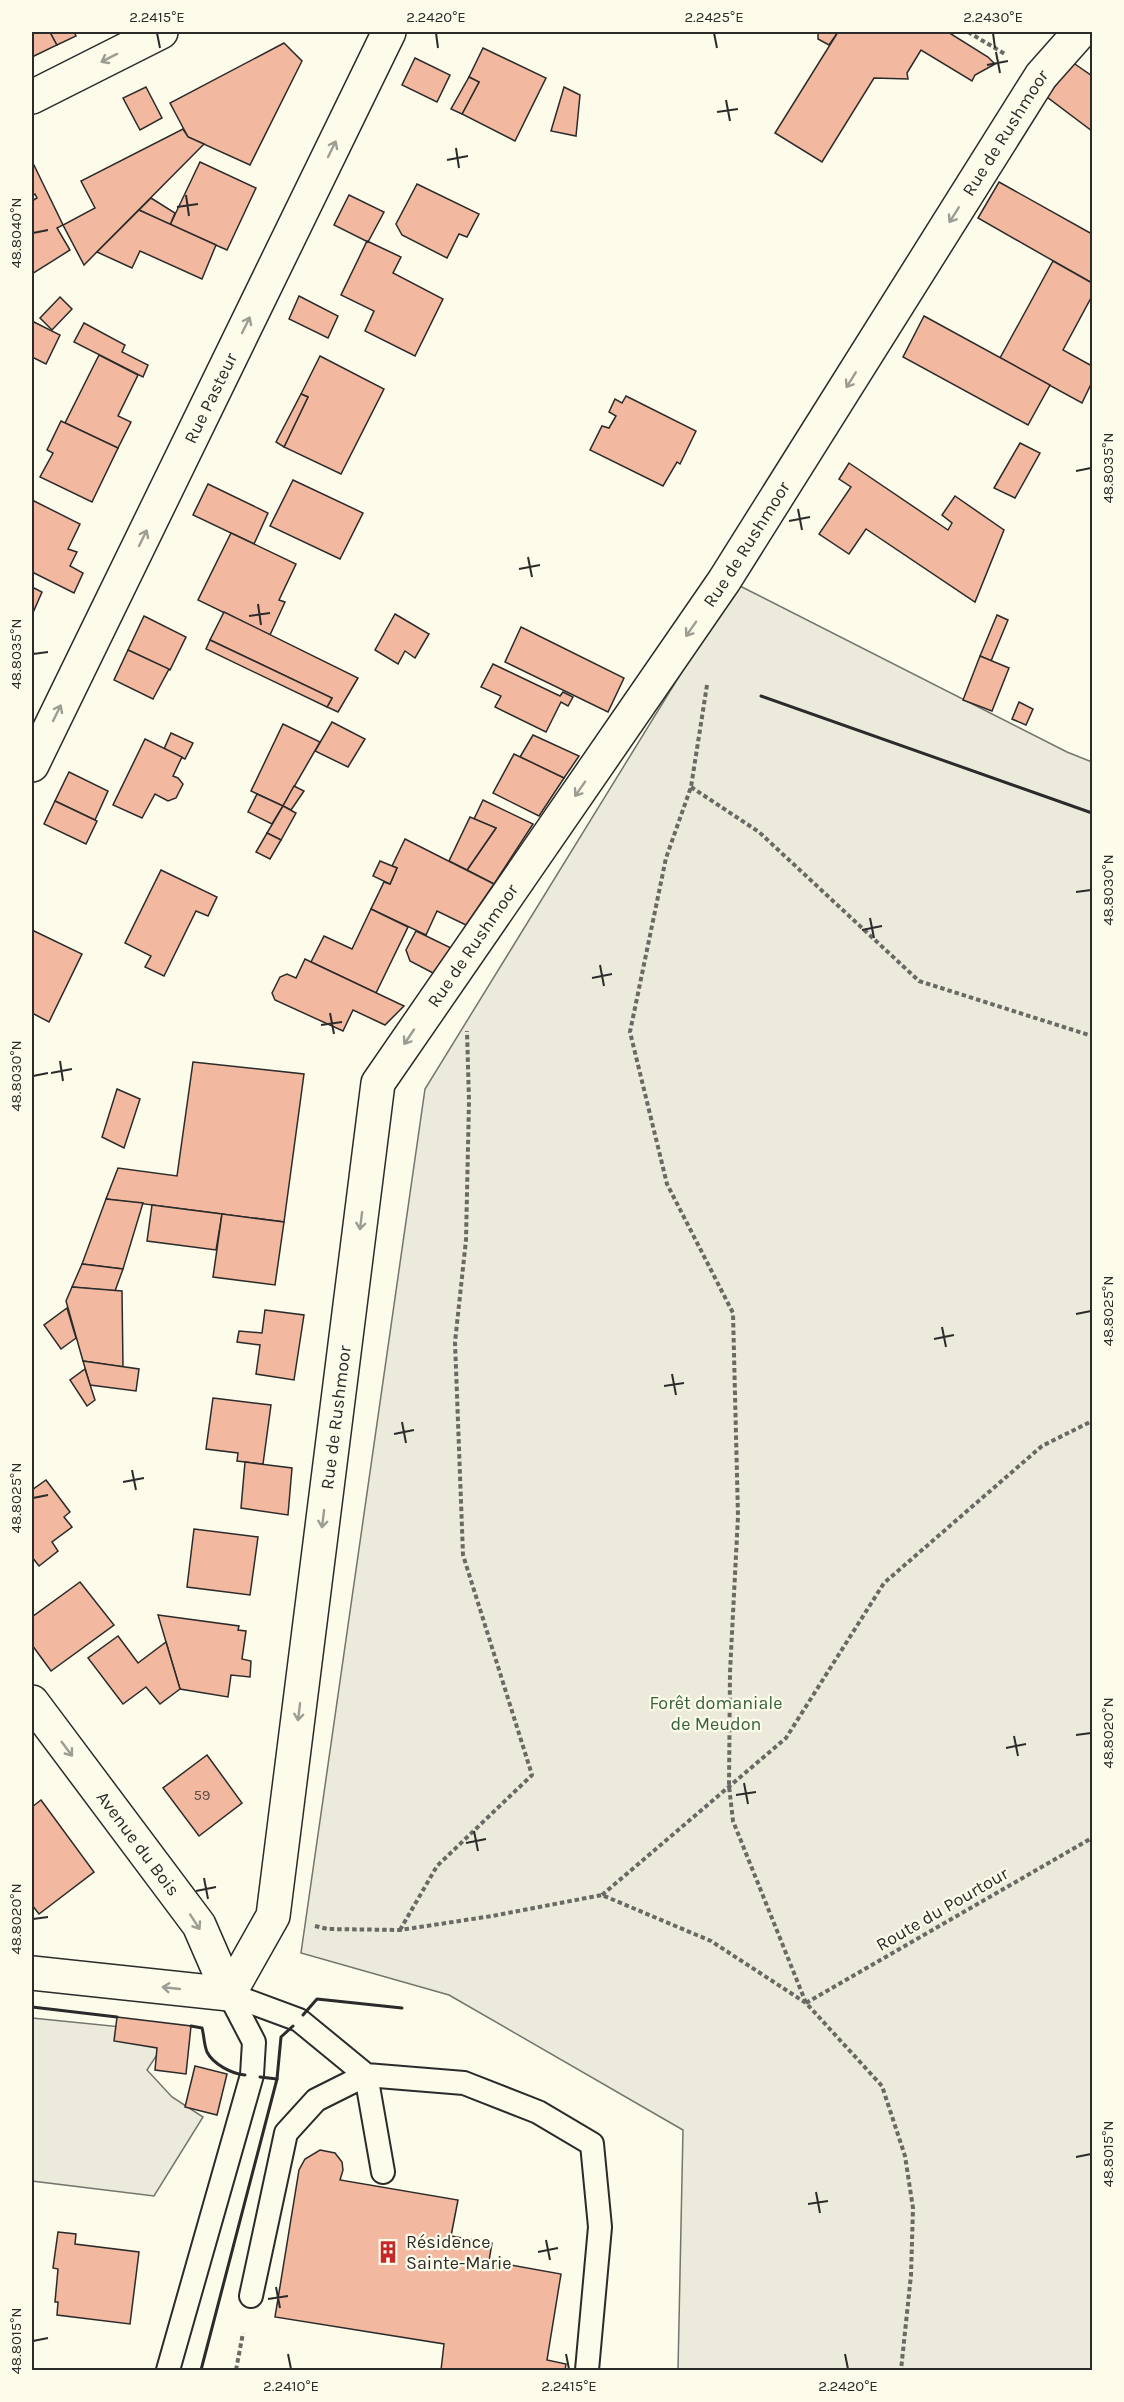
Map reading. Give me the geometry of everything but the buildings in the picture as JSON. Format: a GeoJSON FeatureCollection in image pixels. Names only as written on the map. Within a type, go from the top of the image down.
{"type":"FeatureCollection","features":[{"type":"Feature","properties":{"kind":"street"},"geometry":{"type":"LineString","coordinates":[[32,97],[161,32]]}},
{"type":"Feature","properties":{"kind":"street","name":"Rue Pasteur"},"geometry":{"type":"LineString","coordinates":[[32,765],[389,32]]}},
{"type":"Feature","properties":{"kind":"street","name":"Rue de Rushmoor"},"geometry":{"type":"LineString","coordinates":[[230,1994],[273,1917],[378,1083],[724,581],[1041,76],[1080,32]]}},
{"type":"Feature","properties":{"kind":"street","name":"Avenue du Bois"},"geometry":{"type":"LineString","coordinates":[[32,1702],[199,1925],[230,1994]]}},
{"type":"Feature","properties":{"kind":"street"},"geometry":{"type":"LineString","coordinates":[[32,1973],[230,1994]]}},
{"type":"Feature","properties":{"kind":"lane"},"geometry":{"type":"LineString","coordinates":[[230,1994],[299,2020],[366,2075],[383,2172]]}},
{"type":"Feature","properties":{"kind":"lane"},"geometry":{"type":"LineString","coordinates":[[168,2370],[252,2075],[254,2042],[230,1994]]}},
{"type":"Feature","properties":{"kind":"lane"},"geometry":{"type":"LineString","coordinates":[[251,2296],[286,2133],[316,2100],[366,2075],[465,2083],[538,2112],[592,2144],[600,2227],[587,2370]]}},
{"type":"Feature","properties":{"kind":"path"},"geometry":{"type":"LineString","coordinates":[[707,684],[691,787],[666,858],[630,1032],[667,1184],[733,1313],[738,1516],[730,1672],[729,1785],[733,1821],[806,2003]]}},
{"type":"Feature","properties":{"kind":"path"},"geometry":{"type":"LineString","coordinates":[[691,787],[759,832],[919,981],[1092,1036]]}},
{"type":"Feature","properties":{"kind":"path"},"geometry":{"type":"LineString","coordinates":[[400,1929],[437,1866],[532,1775],[463,1555],[455,1342],[466,1240],[469,1101],[467,1030]]}},
{"type":"Feature","properties":{"kind":"path"},"geometry":{"type":"LineString","coordinates":[[273,1917],[328,1929],[400,1929],[492,1916],[602,1895],[786,1738],[884,1583],[1042,1446],[1092,1421]]}},
{"type":"Feature","properties":{"kind":"path","name":"Route du Pourtour"},"geometry":{"type":"LineString","coordinates":[[806,2003],[1092,1838]]}},
{"type":"Feature","properties":{"kind":"path"},"geometry":{"type":"LineString","coordinates":[[602,1895],[711,1941],[806,2003],[882,2086],[905,2156],[913,2208],[910,2275],[901,2370]]}},
{"type":"Feature","properties":{"kind":"green space","name":"Forêt domaniale de Meudon"},"geometry":{"type":"Polygon","coordinates":[[[736,584],[1067,752],[1092,762],[1092,2370],[678,2370],[683,2130],[449,1995],[301,1953],[425,1089],[736,584]]]}},
{"type":"Feature","properties":{"kind":"shaded area"},"geometry":{"type":"Polygon","coordinates":[[[32,2018],[172,2032],[147,2070],[172,2097],[203,2117],[154,2196],[32,2181],[32,2018]]]}},
{"type":"Feature","properties":{"kind":"wall"},"geometry":{"type":"LineString","coordinates":[[761,696],[1092,813]]}},
{"type":"Feature","properties":{"kind":"wall"},"geometry":{"type":"LineString","coordinates":[[303,2015],[317,1999],[402,2008]]}},
{"type":"Feature","properties":{"kind":"wall"},"geometry":{"type":"LineString","coordinates":[[32,2007],[117,2017]]}},
{"type":"Feature","properties":{"kind":"wall"},"geometry":{"type":"LineString","coordinates":[[191,2026],[202,2028],[206,2049],[214,2061],[229,2070],[245,2075]]}},
{"type":"Feature","properties":{"kind":"wall"},"geometry":{"type":"LineString","coordinates":[[201,2370],[277,2079],[281,2037],[293,2026]]}},
{"type":"Feature","properties":{"kind":"wall"},"geometry":{"type":"LineString","coordinates":[[260,2077],[277,2079]]}},
{"type":"Feature","properties":{"kind":"place","name":"Résidence Sainte-Marie"},"geometry":{"type":"Point","coordinates":[388,2252]}}]}
